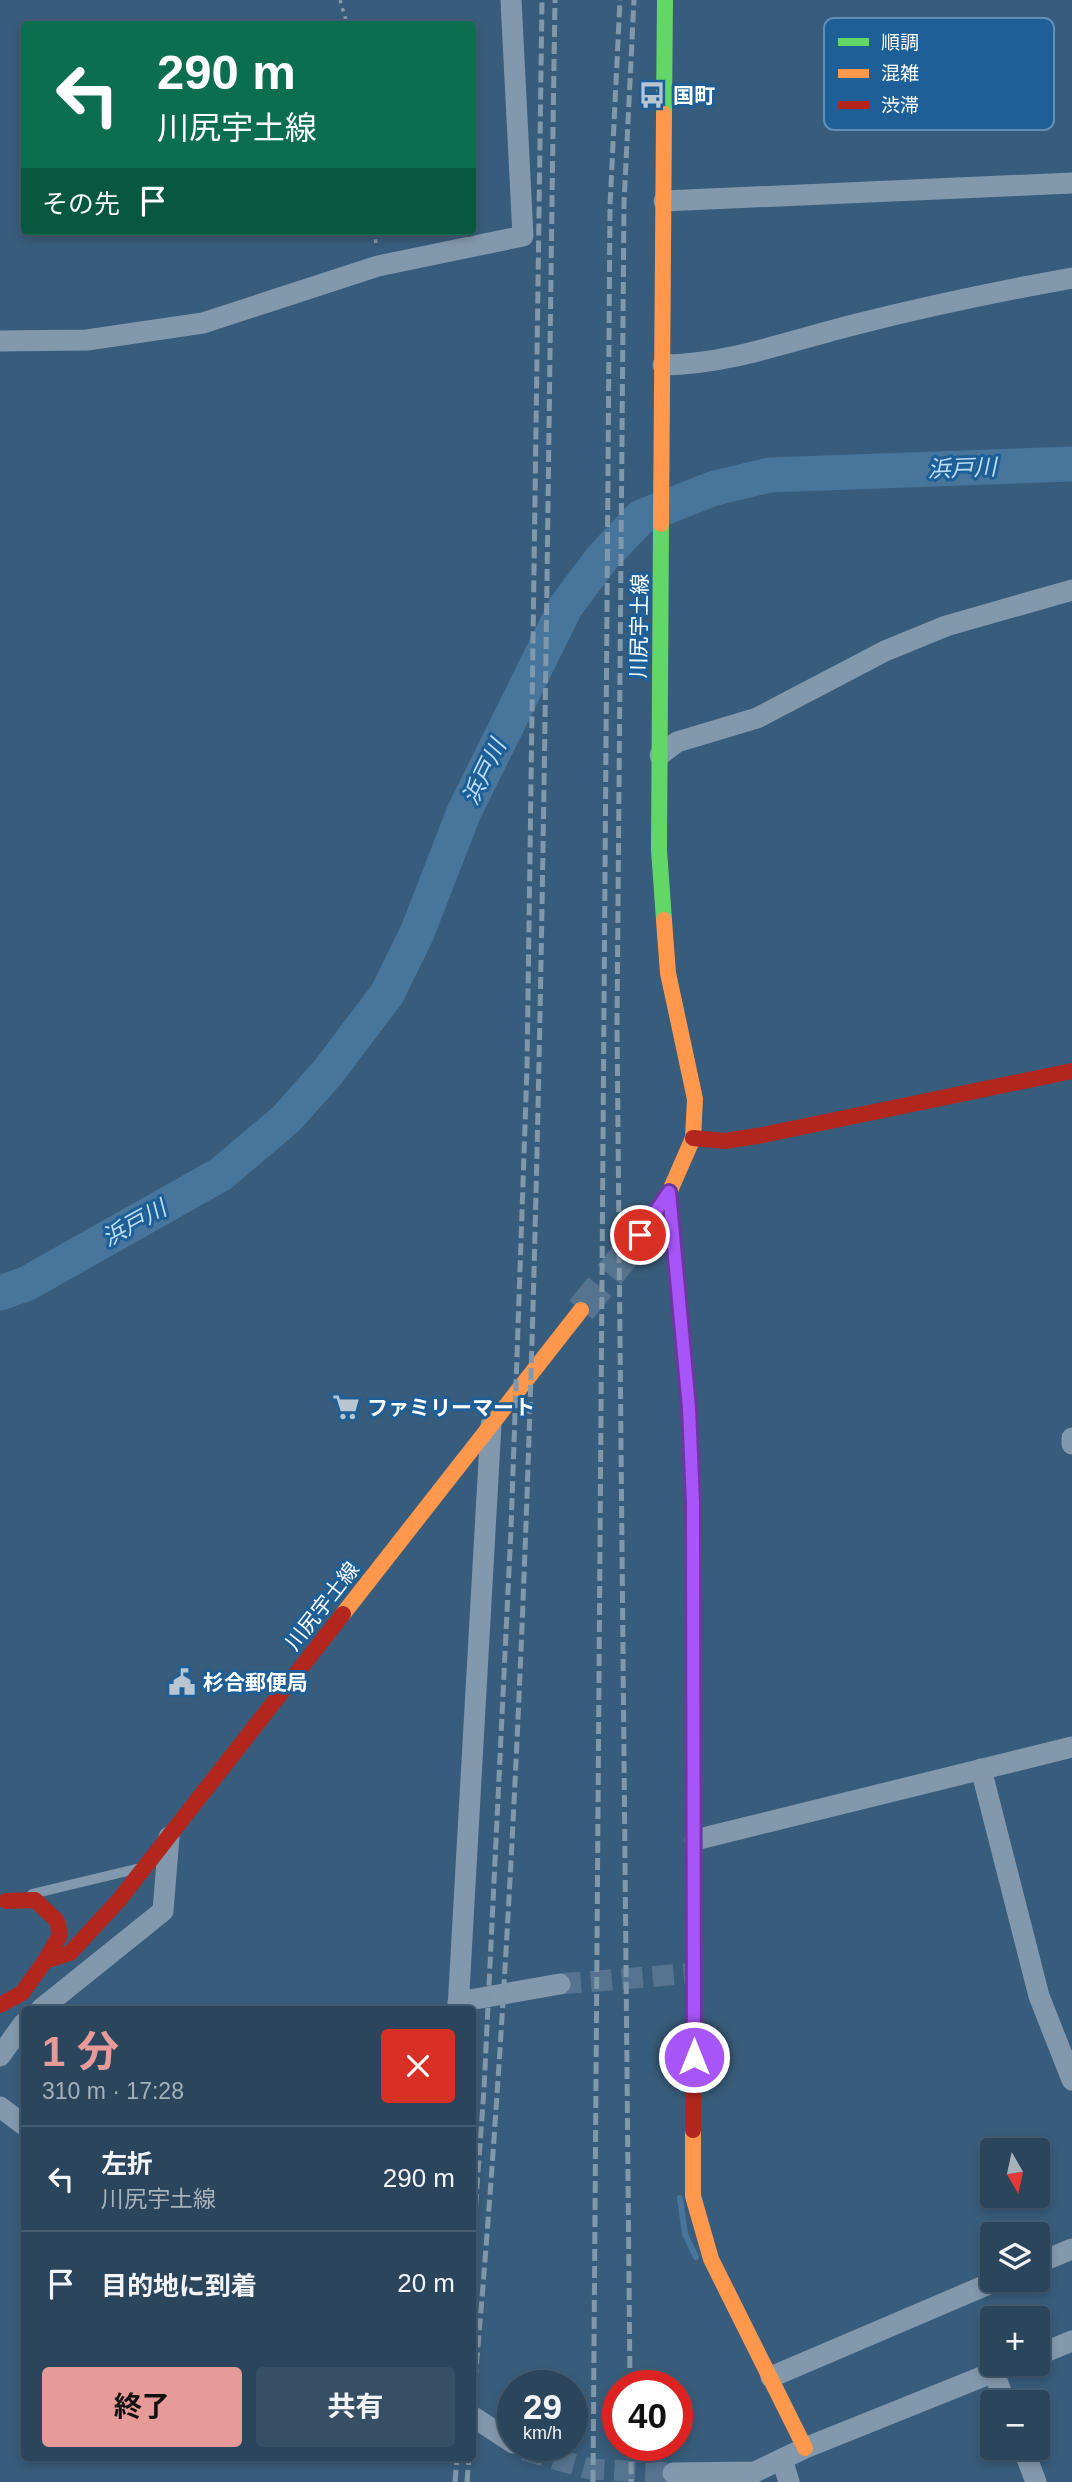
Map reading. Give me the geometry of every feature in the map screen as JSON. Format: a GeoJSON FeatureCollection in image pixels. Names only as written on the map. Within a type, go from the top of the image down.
{"type":"FeatureCollection","features":[{"type":"Feature","properties":{"kind":"main road","name":"川尻宇土線"},"geometry":{"type":"LineString","coordinates":[[640,1235],[669,1192],[692,1138],[695,1099],[668,972],[663,924],[659,745],[665,0]]}},
{"type":"Feature","properties":{"kind":"main road"},"geometry":{"type":"LineString","coordinates":[[692,1138],[725,1141],[763,1135],[1072,1071]]}},
{"type":"Feature","properties":{"kind":"main road"},"geometry":{"type":"LineString","coordinates":[[669,1192],[689,1408],[693,1503],[693,2196],[711,2259],[805,2448]]}},
{"type":"Feature","properties":{"kind":"main road","name":"川尻宇土線"},"geometry":{"type":"LineString","coordinates":[[0,2005],[22,1993],[46,1961],[69,1953],[145,1867],[581,1310]]}},
{"type":"Feature","properties":{"kind":"main road"},"geometry":{"type":"LineString","coordinates":[[3,1899],[36,1900],[56,1917],[61,1933],[60,1943],[46,1961]]}},
{"type":"Feature","properties":{"kind":"street"},"geometry":{"type":"LineString","coordinates":[[0,341],[87,340],[203,323],[378,266],[523,236],[511,0]]}},
{"type":"Feature","properties":{"kind":"street"},"geometry":{"type":"LineString","coordinates":[[664,201],[1072,183]]}},
{"type":"Feature","properties":{"kind":"street"},"geometry":{"type":"LineString","coordinates":[[664,374],[737,358],[881,318],[987,293],[1072,278]]}},
{"type":"Feature","properties":{"kind":"street"},"geometry":{"type":"LineString","coordinates":[[659,745],[757,718],[885,651],[946,626],[1072,590]]}},
{"type":"Feature","properties":{"kind":"street"},"geometry":{"type":"LineString","coordinates":[[491,1424],[458,2006],[560,1984]]}},
{"type":"Feature","properties":{"kind":"street"},"geometry":{"type":"LineString","coordinates":[[1072,1438],[1072,1444]]}},
{"type":"Feature","properties":{"kind":"street"},"geometry":{"type":"LineString","coordinates":[[695,1840],[1072,1747]]}},
{"type":"Feature","properties":{"kind":"street"},"geometry":{"type":"LineString","coordinates":[[981,1769],[1039,1996],[1072,2080]]}},
{"type":"Feature","properties":{"kind":"street"},"geometry":{"type":"LineString","coordinates":[[45,2006],[163,1911],[169,1837]]}},
{"type":"Feature","properties":{"kind":"street"},"geometry":{"type":"LineString","coordinates":[[0,2056],[21,2027]]}},
{"type":"Feature","properties":{"kind":"street"},"geometry":{"type":"LineString","coordinates":[[0,2107],[21,2122]]}},
{"type":"Feature","properties":{"kind":"street"},"geometry":{"type":"LineString","coordinates":[[1050,2258],[1072,2249]]}},
{"type":"Feature","properties":{"kind":"street"},"geometry":{"type":"LineString","coordinates":[[772,2378],[980,2288]]}},
{"type":"Feature","properties":{"kind":"street"},"geometry":{"type":"LineString","coordinates":[[1050,2350],[1072,2341]]}},
{"type":"Feature","properties":{"kind":"street"},"geometry":{"type":"LineString","coordinates":[[673,2473],[755,2472],[805,2448],[984,2376]]}},
{"type":"Feature","properties":{"kind":"street"},"geometry":{"type":"LineString","coordinates":[[476,2419],[497,2432]]}},
{"type":"Feature","properties":{"kind":"street"},"geometry":{"type":"LineString","coordinates":[[782,2459],[789,2482]]}},
{"type":"Feature","properties":{"kind":"street"},"geometry":{"type":"LineString","coordinates":[[1028,2460],[1036,2482]]}},
{"type":"Feature","properties":{"kind":"lane"},"geometry":{"type":"LineString","coordinates":[[3,1899],[145,1867]]}},
{"type":"Feature","properties":{"kind":"path"},"geometry":{"type":"LineString","coordinates":[[340,0],[346,21]]}},
{"type":"Feature","properties":{"kind":"waterway","name":"浜戸川"},"geometry":{"type":"LineString","coordinates":[[0,1293],[26,1284],[221,1174],[286,1119],[328,1072],[387,994],[417,933],[464,812],[566,606],[602,558],[641,517],[712,489],[769,475],[1072,464]]}},
{"type":"Feature","properties":{"kind":"waterway"},"geometry":{"type":"LineString","coordinates":[[680,2198],[685,2234],[696,2257]]}},
{"type":"Feature","properties":{"kind":"tunnel"},"geometry":{"type":"LineString","coordinates":[[581,1310],[641,1235]]}},
{"type":"Feature","properties":{"kind":"tunnel"},"geometry":{"type":"LineString","coordinates":[[560,1984],[694,1973]]}},
{"type":"Feature","properties":{"kind":"tunnel"},"geometry":{"type":"LineString","coordinates":[[562,2461],[590,2469],[673,2473]]}},
{"type":"Feature","properties":{"kind":"railway"},"geometry":{"type":"LineString","coordinates":[[476,2201],[484,2089],[511,1529],[527,1068],[542,0]]}},
{"type":"Feature","properties":{"kind":"railway"},"geometry":{"type":"LineString","coordinates":[[476,2365],[496,2114],[514,1813],[526,1511],[542,906],[555,0]]}},
{"type":"Feature","properties":{"kind":"railway"},"geometry":{"type":"LineString","coordinates":[[593,2482],[610,206],[620,0]]}},
{"type":"Feature","properties":{"kind":"railway"},"geometry":{"type":"LineString","coordinates":[[630,2370],[617,1025],[624,203],[634,0]]}},
{"type":"Feature","properties":{"kind":"railway"},"geometry":{"type":"LineString","coordinates":[[455,2482],[457,2461]]}},
{"type":"Feature","properties":{"kind":"railway"},"geometry":{"type":"LineString","coordinates":[[467,2482],[469,2461]]}},
{"type":"Feature","properties":{"kind":"railway"},"geometry":{"type":"LineString","coordinates":[[631,2461],[631,2482]]}},
{"type":"Feature","properties":{"kind":"traffic: fast"},"geometry":{"type":"LineString","coordinates":[[664,114],[665,0]]}},
{"type":"Feature","properties":{"kind":"traffic: fast"},"geometry":{"type":"LineString","coordinates":[[661,524],[659,850],[664,920]]}},
{"type":"Feature","properties":{"kind":"traffic: slow"},"geometry":{"type":"LineString","coordinates":[[661,524],[664,114]]}},
{"type":"Feature","properties":{"kind":"traffic: slow"},"geometry":{"type":"LineString","coordinates":[[641,1235],[669,1193],[693,1138],[695,1099],[668,973],[664,920]]}},
{"type":"Feature","properties":{"kind":"traffic: slow"},"geometry":{"type":"LineString","coordinates":[[669,1193],[689,1408],[693,1503],[693,1678]]}},
{"type":"Feature","properties":{"kind":"traffic: slow"},"geometry":{"type":"LineString","coordinates":[[343,1614],[581,1310]]}},
{"type":"Feature","properties":{"kind":"traffic: slow"},"geometry":{"type":"LineString","coordinates":[[693,2130],[693,2196],[711,2259],[805,2448]]}},
{"type":"Feature","properties":{"kind":"traffic: jam"},"geometry":{"type":"LineString","coordinates":[[693,1138],[725,1141],[763,1135],[1072,1071]]}},
{"type":"Feature","properties":{"kind":"traffic: jam"},"geometry":{"type":"LineString","coordinates":[[0,2005],[22,1993],[45,1961],[70,1953],[119,1900],[343,1614]]}},
{"type":"Feature","properties":{"kind":"traffic: jam"},"geometry":{"type":"LineString","coordinates":[[693,1678],[693,2130]]}},
{"type":"Feature","properties":{"kind":"traffic: jam"},"geometry":{"type":"LineString","coordinates":[[6,1901],[35,1900],[57,1921],[60,1935],[45,1961]]}},
{"type":"Feature","properties":{"kind":"place","name":"国町"},"geometry":{"type":"Point","coordinates":[652,95]}},
{"type":"Feature","properties":{"kind":"place","name":"ファミリーマート"},"geometry":{"type":"Point","coordinates":[346,1407]}},
{"type":"Feature","properties":{"kind":"place","name":"杉合郵便局"},"geometry":{"type":"Point","coordinates":[182,1682]}},
{"type":"Feature","properties":{"kind":"route"},"geometry":{"type":"LineString","coordinates":[[640,1235],[669,1192],[689,1408],[693,1503],[694,2057]]}}]}
